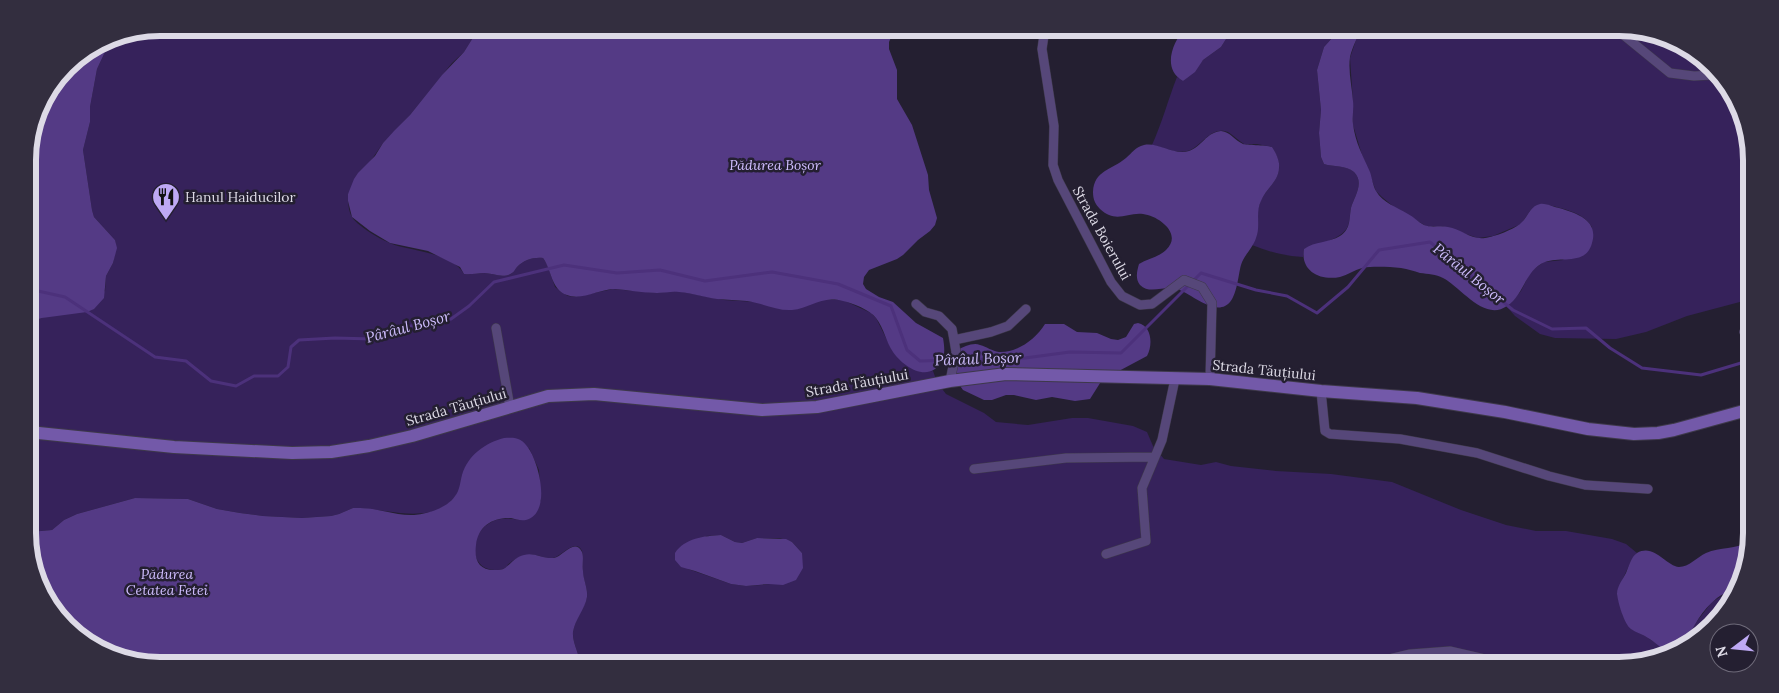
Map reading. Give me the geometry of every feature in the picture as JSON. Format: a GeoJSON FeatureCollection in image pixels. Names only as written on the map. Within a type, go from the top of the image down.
{"type":"FeatureCollection","features":[{"type":"Feature","properties":{"kind":"street","name":"Strada Boierului"},"geometry":{"type":"LineString","coordinates":[[1044,36],[1042,49],[1054,126],[1053,164],[1058,180],[1111,282],[1122,296],[1140,305],[1152,304],[1184,280],[1202,287],[1212,303],[1210,379]]}},
{"type":"Feature","properties":{"kind":"street"},"geometry":{"type":"LineString","coordinates":[[1626,37],[1670,73],[1694,76],[1708,74]]}},
{"type":"Feature","properties":{"kind":"street"},"geometry":{"type":"LineString","coordinates":[[916,304],[925,312],[939,316],[952,329],[954,360],[950,381]]}},
{"type":"Feature","properties":{"kind":"street"},"geometry":{"type":"LineString","coordinates":[[954,340],[1008,326],[1026,309]]}},
{"type":"Feature","properties":{"kind":"street"},"geometry":{"type":"LineString","coordinates":[[496,328],[510,407]]}},
{"type":"Feature","properties":{"kind":"street","name":"Strada Tăuțiului"},"geometry":{"type":"LineString","coordinates":[[36,433],[174,447],[292,453],[331,452],[412,436],[548,396],[594,394],[753,409],[789,409],[817,407],[950,381],[1006,374],[1210,379],[1321,391],[1417,398],[1505,412],[1588,429],[1634,434],[1674,430],[1743,411]]}},
{"type":"Feature","properties":{"kind":"street"},"geometry":{"type":"LineString","coordinates":[[1106,554],[1146,541],[1142,488],[1162,440],[1175,379]]}},
{"type":"Feature","properties":{"kind":"street"},"geometry":{"type":"LineString","coordinates":[[1321,391],[1325,431],[1330,434],[1400,440],[1477,453],[1549,476],[1585,485],[1648,490]]}},
{"type":"Feature","properties":{"kind":"street"},"geometry":{"type":"LineString","coordinates":[[974,469],[1066,458],[1154,457]]}},
{"type":"Feature","properties":{"kind":"street"},"geometry":{"type":"LineString","coordinates":[[1401,656],[1450,651],[1472,656]]}},
{"type":"Feature","properties":{"kind":"shaded area"},"geometry":{"type":"Polygon","coordinates":[[[1228,36],[1334,36],[1324,47],[1317,70],[1321,110],[1319,133],[1321,157],[1324,164],[1344,167],[1354,172],[1359,185],[1351,208],[1349,223],[1344,232],[1332,240],[1304,249],[1303,257],[1277,253],[1252,245],[1258,208],[1278,174],[1278,160],[1272,147],[1244,144],[1228,132],[1222,131],[1211,134],[1197,146],[1183,152],[1152,145],[1177,77],[1183,81],[1203,60],[1221,47],[1228,36]]]}},
{"type":"Feature","properties":{"kind":"shaded area"},"geometry":{"type":"Polygon","coordinates":[[[1357,36],[1619,36],[1659,43],[1688,57],[1722,91],[1739,128],[1743,160],[1743,301],[1687,316],[1646,332],[1616,339],[1555,338],[1540,334],[1515,316],[1507,307],[1521,291],[1534,269],[1544,262],[1563,260],[1592,227],[1583,217],[1577,214],[1545,204],[1530,211],[1521,224],[1493,236],[1478,238],[1442,226],[1426,226],[1394,207],[1376,191],[1353,125],[1350,58],[1357,36]]]}},
{"type":"Feature","properties":{"kind":"shaded area"},"geometry":{"type":"Polygon","coordinates":[[[152,37],[474,37],[464,52],[452,63],[410,115],[383,143],[348,194],[352,217],[366,230],[380,238],[398,246],[444,258],[452,262],[464,274],[484,273],[505,276],[512,273],[526,261],[543,258],[555,287],[568,296],[575,297],[613,289],[656,293],[678,291],[724,300],[806,305],[820,300],[843,300],[871,313],[876,318],[899,359],[925,372],[933,371],[937,382],[946,394],[984,413],[996,422],[1028,425],[1072,418],[1088,418],[1133,426],[1147,432],[1153,446],[1164,459],[1201,465],[1216,462],[1231,466],[1331,474],[1392,482],[1461,510],[1506,525],[1536,531],[1566,531],[1612,539],[1626,544],[1637,553],[1632,559],[1617,594],[1623,616],[1632,629],[1664,648],[1627,656],[579,657],[573,632],[587,597],[583,574],[583,554],[579,547],[572,547],[553,558],[535,555],[522,557],[512,561],[501,570],[484,567],[477,560],[475,551],[476,540],[481,530],[490,523],[503,519],[519,520],[541,501],[539,470],[529,448],[459,490],[451,501],[440,509],[428,512],[414,514],[353,508],[331,516],[302,518],[240,513],[217,509],[188,499],[135,498],[77,514],[64,520],[52,530],[36,531],[37,320],[105,291],[106,276],[113,263],[116,248],[115,240],[94,217],[83,150],[90,122],[90,107],[97,69],[107,48],[128,40],[152,37]],[[721,535],[706,536],[688,569],[731,584],[746,586],[769,584],[802,553],[792,542],[780,538],[757,538],[742,543],[735,542],[721,535]]]}},
{"type":"Feature","properties":{"kind":"shaded area"},"geometry":{"type":"Polygon","coordinates":[[[1727,593],[1712,614],[1690,634],[1694,625],[1712,602],[1727,593]]]}},
{"type":"Feature","properties":{"kind":"green space","name":"Pădurea Boșor"},"geometry":{"type":"Polygon","coordinates":[[[891,36],[889,49],[897,70],[897,99],[912,125],[928,175],[929,190],[937,218],[935,225],[930,231],[903,255],[869,270],[864,277],[863,284],[866,289],[879,297],[893,302],[916,323],[943,338],[943,358],[939,366],[930,372],[924,372],[912,369],[906,365],[893,352],[876,318],[870,312],[852,303],[828,300],[799,309],[786,310],[747,301],[717,299],[689,293],[652,293],[615,289],[579,297],[567,295],[558,289],[543,258],[526,261],[517,267],[513,273],[505,276],[484,273],[464,274],[460,267],[428,251],[390,243],[370,231],[352,217],[348,194],[354,179],[375,156],[383,143],[410,115],[442,75],[464,52],[474,37],[891,36]]]}},
{"type":"Feature","properties":{"kind":"green space"},"geometry":{"type":"Polygon","coordinates":[[[1179,36],[1228,36],[1221,47],[1203,60],[1195,72],[1183,81],[1173,70],[1171,63],[1171,56],[1179,36]]]}},
{"type":"Feature","properties":{"kind":"green space"},"geometry":{"type":"Polygon","coordinates":[[[1334,36],[1358,36],[1351,53],[1350,62],[1354,131],[1374,187],[1382,199],[1424,225],[1448,227],[1480,238],[1494,236],[1514,228],[1523,221],[1534,207],[1540,204],[1547,205],[1579,215],[1589,223],[1593,235],[1589,250],[1579,258],[1551,260],[1538,266],[1513,301],[1498,310],[1481,307],[1450,282],[1440,277],[1404,268],[1367,267],[1333,278],[1313,273],[1305,263],[1304,249],[1336,238],[1344,233],[1348,227],[1351,208],[1359,185],[1354,172],[1343,167],[1324,164],[1321,157],[1319,133],[1321,110],[1317,70],[1324,47],[1334,36]]]}},
{"type":"Feature","properties":{"kind":"green space"},"geometry":{"type":"Polygon","coordinates":[[[107,48],[97,69],[90,107],[90,122],[83,150],[94,217],[115,240],[117,248],[113,263],[106,276],[104,298],[94,309],[87,312],[37,320],[37,152],[40,128],[53,98],[62,85],[91,57],[107,48]]]}},
{"type":"Feature","properties":{"kind":"green space"},"geometry":{"type":"Polygon","coordinates":[[[1221,131],[1243,144],[1272,147],[1279,165],[1277,177],[1259,206],[1258,229],[1255,242],[1241,265],[1235,293],[1225,306],[1213,307],[1177,289],[1153,290],[1140,285],[1137,278],[1139,264],[1166,250],[1171,244],[1170,232],[1162,222],[1149,215],[1111,216],[1100,209],[1094,199],[1093,192],[1094,185],[1100,175],[1121,162],[1138,147],[1155,145],[1178,152],[1189,151],[1198,146],[1211,134],[1221,131]]]}},
{"type":"Feature","properties":{"kind":"green space"},"geometry":{"type":"Polygon","coordinates":[[[1045,324],[1064,324],[1077,332],[1097,333],[1118,340],[1126,337],[1134,324],[1143,325],[1149,332],[1150,347],[1147,356],[1102,380],[1090,399],[1075,401],[1052,397],[1036,400],[1006,395],[992,400],[984,400],[963,390],[954,377],[957,350],[968,345],[977,344],[994,351],[1006,352],[1019,348],[1031,340],[1045,324]]]}},
{"type":"Feature","properties":{"kind":"green space","name":"Pădurea Cetatea Fetei"},"geometry":{"type":"Polygon","coordinates":[[[504,438],[518,439],[524,442],[533,456],[536,465],[541,498],[539,508],[534,516],[526,520],[498,519],[483,528],[477,538],[477,560],[481,566],[489,570],[500,570],[524,555],[531,554],[554,558],[572,547],[576,546],[579,548],[583,554],[583,574],[587,597],[573,632],[579,657],[144,656],[120,650],[91,636],[57,602],[43,573],[36,531],[52,530],[64,520],[77,514],[135,498],[188,499],[217,509],[240,513],[302,518],[331,516],[353,508],[367,508],[407,515],[437,510],[455,496],[468,461],[490,443],[504,438]]]}},
{"type":"Feature","properties":{"kind":"green space"},"geometry":{"type":"Polygon","coordinates":[[[721,535],[735,542],[742,543],[757,538],[786,539],[792,542],[802,553],[803,568],[796,580],[783,585],[746,586],[731,584],[681,567],[675,560],[675,553],[689,541],[702,537],[721,535]]]}},
{"type":"Feature","properties":{"kind":"green space"},"geometry":{"type":"Polygon","coordinates":[[[1742,545],[1742,549],[1730,588],[1702,613],[1691,633],[1664,648],[1628,626],[1620,607],[1617,591],[1632,559],[1637,553],[1649,551],[1674,566],[1683,567],[1711,551],[1742,545]]]}},
{"type":"Feature","properties":{"kind":"waterway","name":"Pârâul Boșor"},"geometry":{"type":"LineString","coordinates":[[37,291],[65,297],[155,357],[186,361],[211,381],[236,386],[254,376],[278,376],[288,367],[291,347],[299,340],[335,338],[373,339],[388,330],[451,319],[469,306],[494,282],[564,265],[617,273],[660,270],[705,281],[772,272],[838,284],[891,306],[907,350],[920,361],[1025,358],[1070,352],[1121,353],[1201,273],[1256,290],[1287,296],[1317,313],[1348,287],[1379,250],[1430,242],[1513,310],[1552,329],[1586,328],[1610,348],[1642,368],[1701,375],[1743,362]]}},
{"type":"Feature","properties":{"kind":"place","name":"Hanul Haiducilor"},"geometry":{"type":"Point","coordinates":[166,221]}}]}
